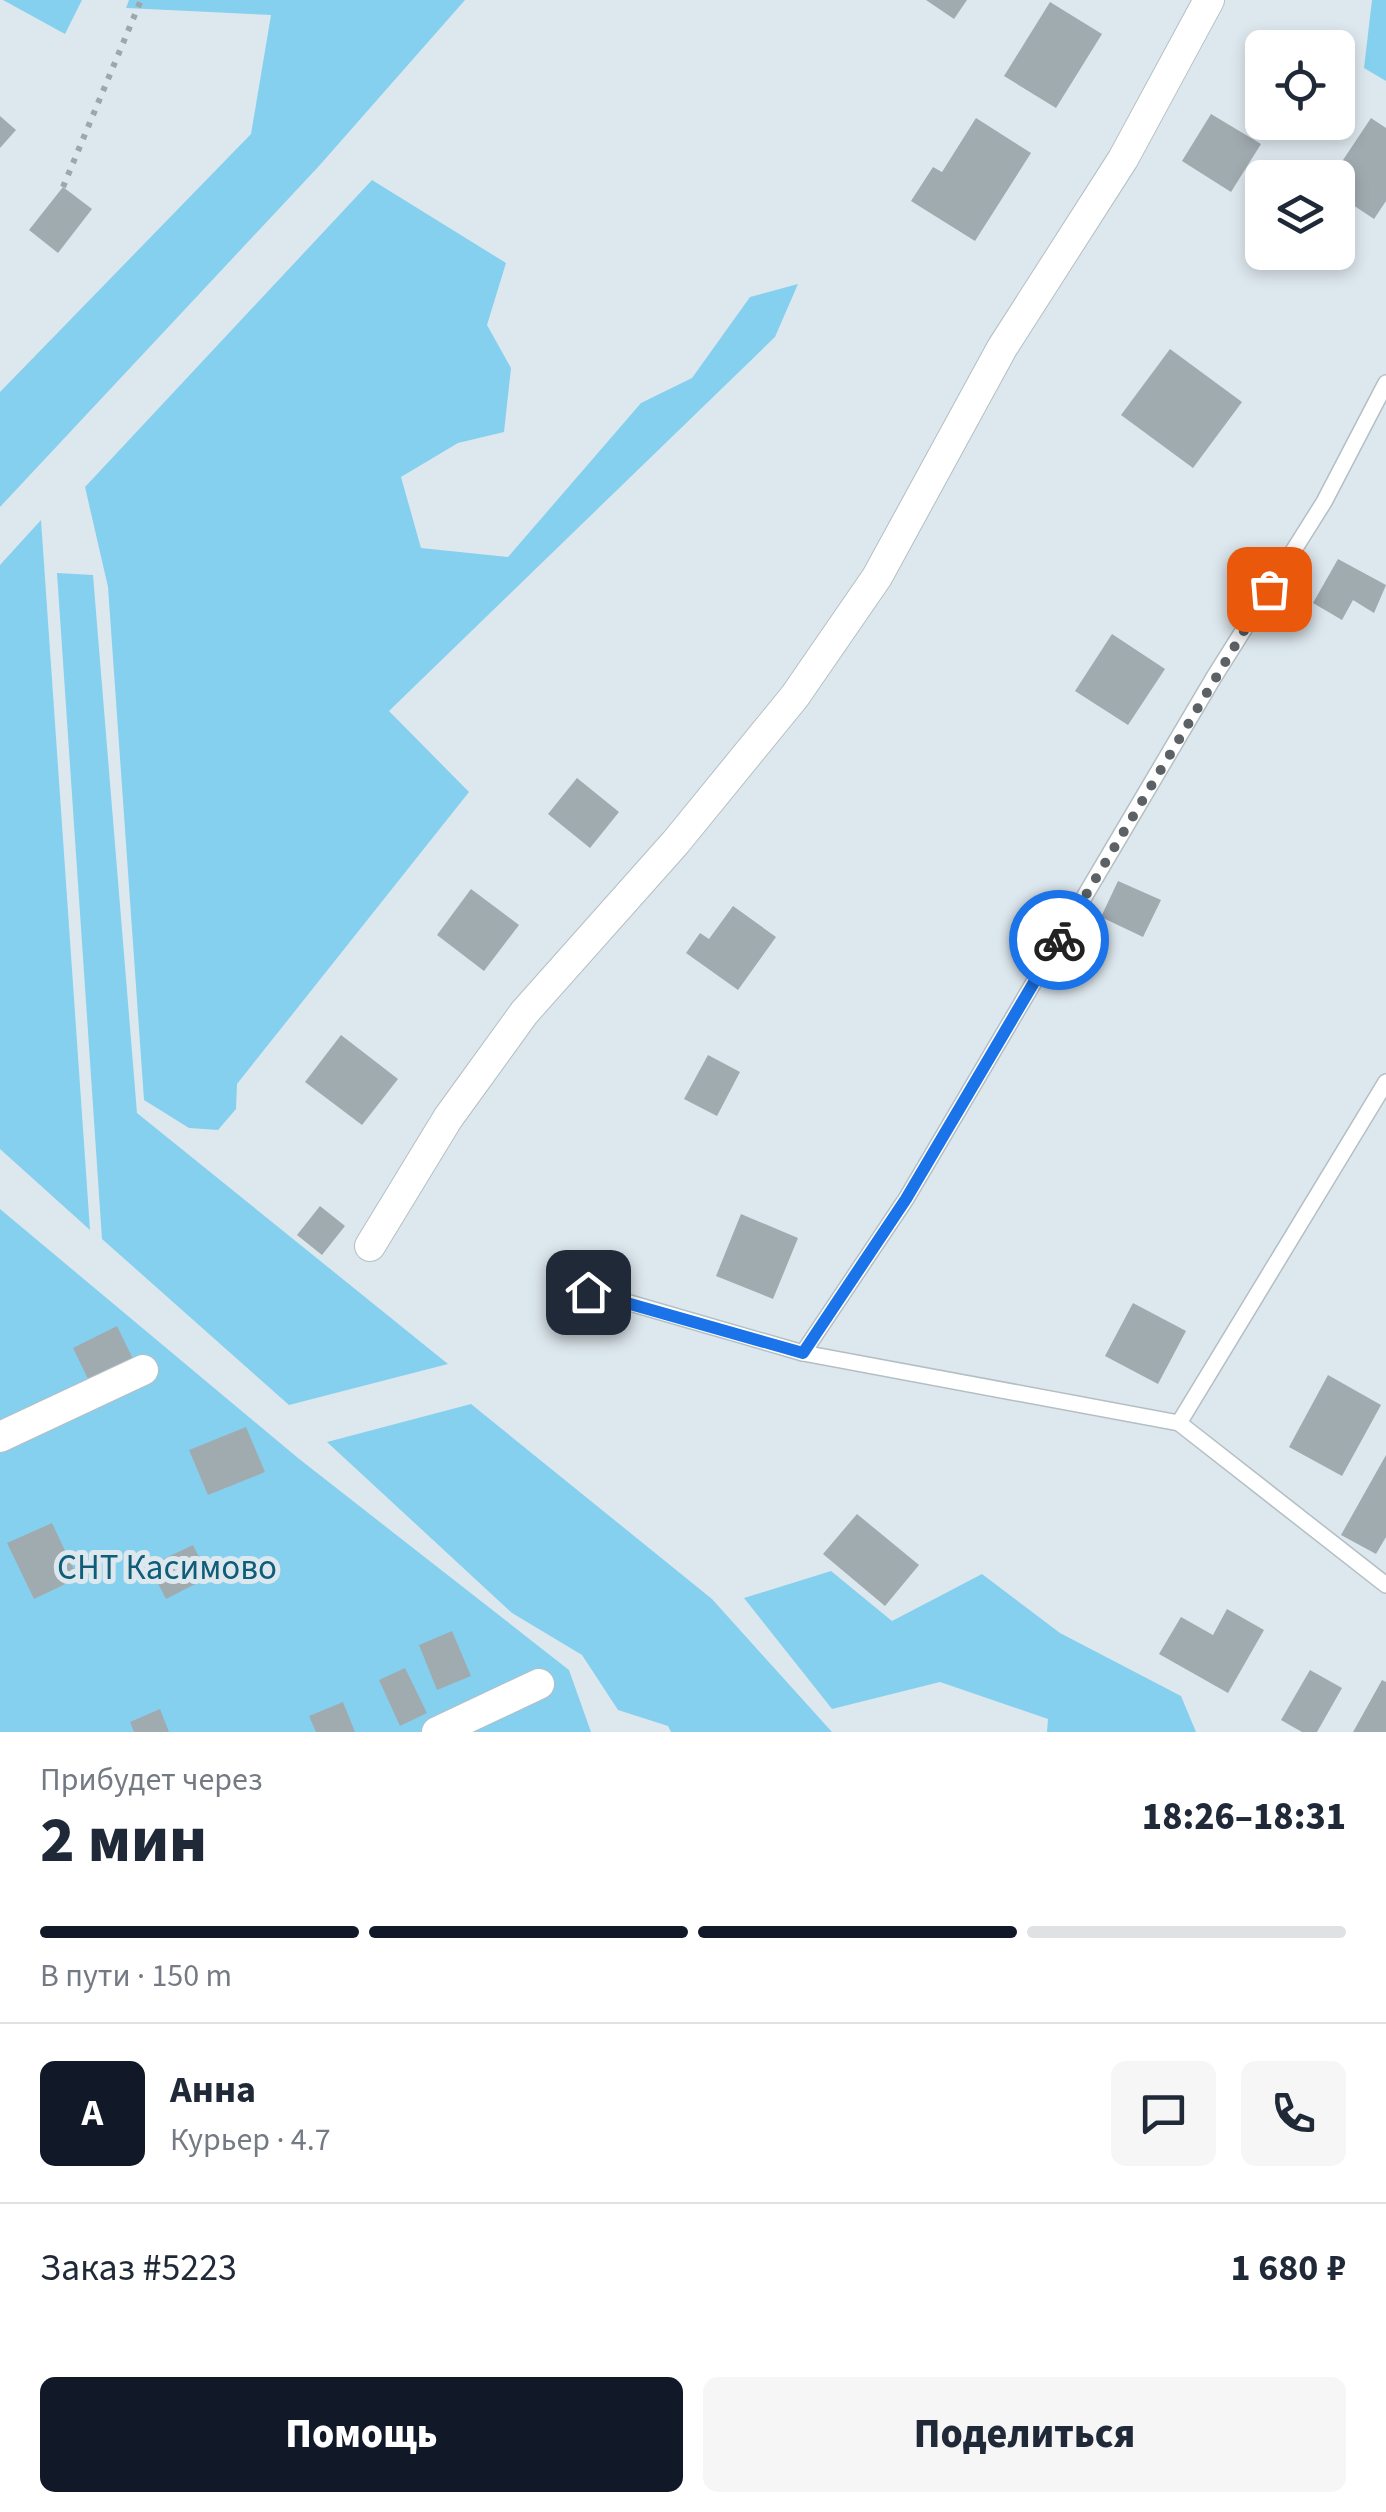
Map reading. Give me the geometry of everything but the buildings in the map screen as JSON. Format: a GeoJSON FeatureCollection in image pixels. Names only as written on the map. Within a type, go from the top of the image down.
{"type":"FeatureCollection","features":[{"type":"Feature","properties":{"kind":"street"},"geometry":{"type":"LineString","coordinates":[[370,1246],[448,1118],[524,1013],[676,842],[795,696],[877,578],[1002,348],[1123,159],[1209,0]]}},
{"type":"Feature","properties":{"kind":"street"},"geometry":{"type":"LineString","coordinates":[[0,1436],[143,1370]]}},
{"type":"Feature","properties":{"kind":"street"},"geometry":{"type":"LineString","coordinates":[[437,1732],[540,1684]]}},
{"type":"Feature","properties":{"kind":"lane"},"geometry":{"type":"LineString","coordinates":[[803,1353],[906,1199],[1214,676],[1324,502],[1386,384]]}},
{"type":"Feature","properties":{"kind":"lane"},"geometry":{"type":"LineString","coordinates":[[1180,1423],[1386,1082]]}},
{"type":"Feature","properties":{"kind":"lane"},"geometry":{"type":"LineString","coordinates":[[588,1292],[803,1353],[1180,1423],[1386,1585]]}},
{"type":"Feature","properties":{"kind":"path"},"geometry":{"type":"LineString","coordinates":[[63,187],[141,0]]}},
{"type":"Feature","properties":{"kind":"green space"},"geometry":{"type":"Polygon","coordinates":[[[3,0],[82,0],[65,34],[3,0]]]}},
{"type":"Feature","properties":{"kind":"green space"},"geometry":{"type":"Polygon","coordinates":[[[129,0],[465,0],[319,166],[0,507],[0,392],[251,134],[271,15],[126,8],[129,0]]]}},
{"type":"Feature","properties":{"kind":"green space"},"geometry":{"type":"Polygon","coordinates":[[[1372,0],[1386,0],[1386,81],[1364,68],[1372,0]]]}},
{"type":"Feature","properties":{"kind":"green space"},"geometry":{"type":"Polygon","coordinates":[[[372,180],[506,263],[487,325],[511,368],[504,432],[458,443],[401,477],[421,548],[508,557],[641,403],[692,378],[750,297],[798,284],[775,337],[389,711],[469,792],[237,1084],[236,1109],[218,1130],[189,1128],[144,1100],[108,587],[85,487],[372,180]]]}},
{"type":"Feature","properties":{"kind":"green space"},"geometry":{"type":"Polygon","coordinates":[[[41,520],[90,1230],[0,1149],[0,565],[41,520]]]}},
{"type":"Feature","properties":{"kind":"green space"},"geometry":{"type":"Polygon","coordinates":[[[57,573],[93,575],[137,1113],[448,1364],[289,1405],[102,1239],[57,573]]]}},
{"type":"Feature","properties":{"kind":"green space","name":"СНТ Касимово"},"geometry":{"type":"Polygon","coordinates":[[[0,1209],[298,1458],[569,1670],[591,1732],[0,1732],[0,1209]]]}},
{"type":"Feature","properties":{"kind":"green space"},"geometry":{"type":"Polygon","coordinates":[[[471,1404],[712,1599],[832,1732],[671,1732],[668,1726],[618,1710],[582,1655],[512,1613],[327,1442],[471,1404]]]}},
{"type":"Feature","properties":{"kind":"green space"},"geometry":{"type":"Polygon","coordinates":[[[831,1571],[892,1621],[982,1574],[1060,1633],[1181,1696],[1196,1732],[1047,1732],[1048,1719],[940,1682],[832,1709],[744,1598],[831,1571]]]}},
{"type":"Feature","properties":{"kind":"way so far"},"geometry":{"type":"LineString","coordinates":[[1059,940],[1269,589]]}},
{"type":"Feature","properties":{"kind":"route"},"geometry":{"type":"LineString","coordinates":[[588,1292],[803,1353],[906,1199],[1059,940]]}}]}
